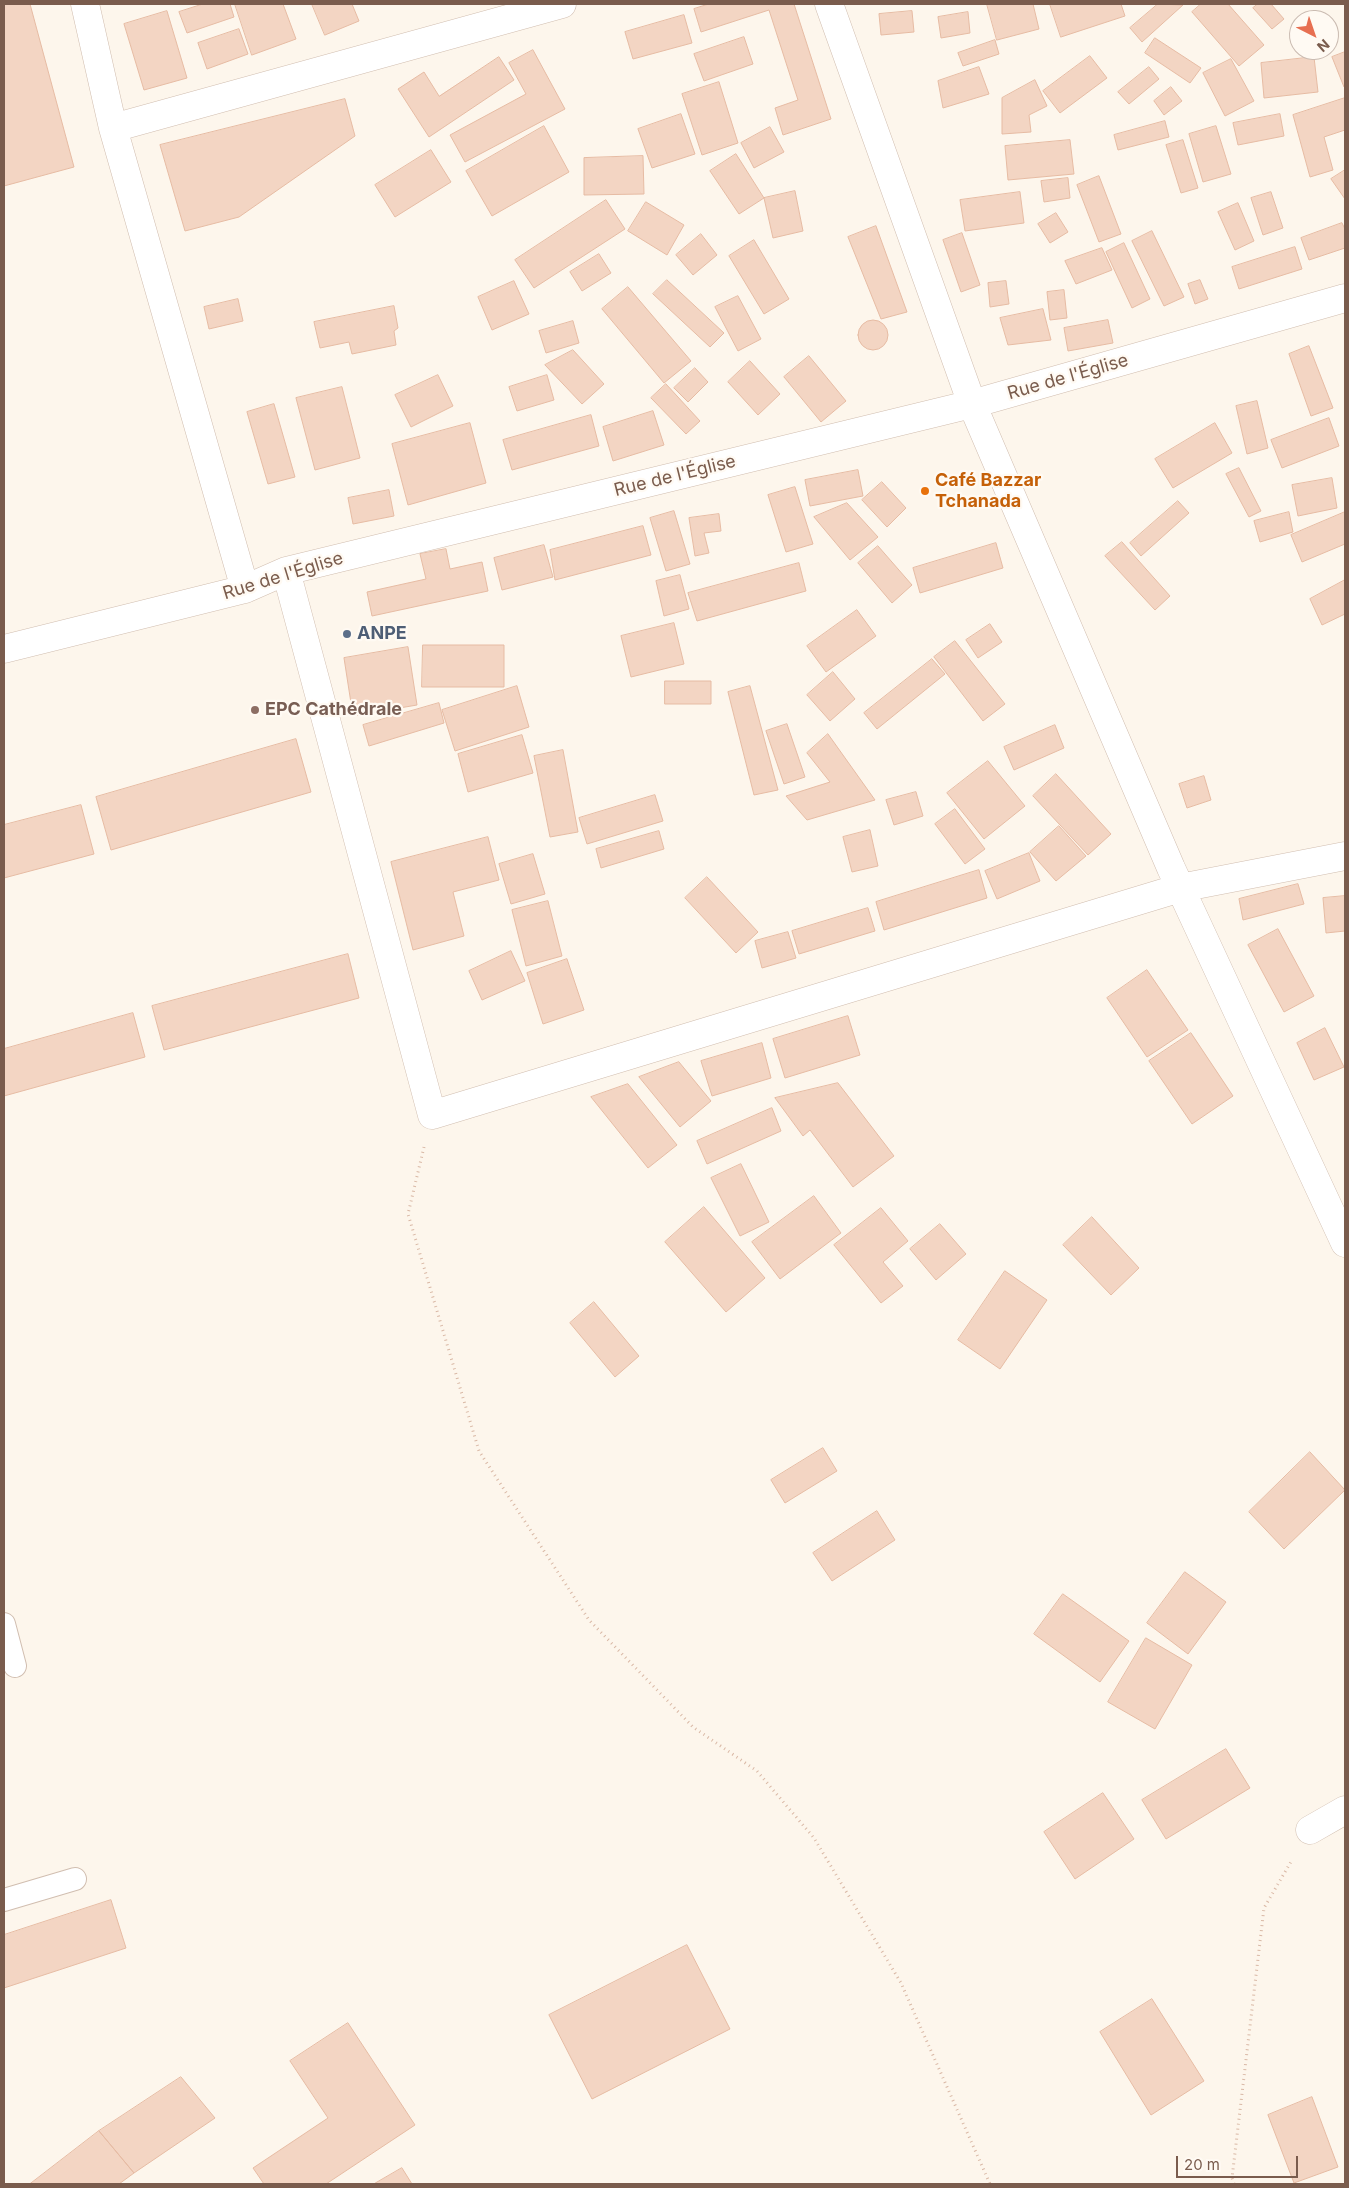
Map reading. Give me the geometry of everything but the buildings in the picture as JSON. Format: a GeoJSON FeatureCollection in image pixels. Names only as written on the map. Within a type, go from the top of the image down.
{"type":"FeatureCollection","features":[{"type":"Feature","properties":{"kind":"street"},"geometry":{"type":"LineString","coordinates":[[85,4],[113,128],[245,589]]}},
{"type":"Feature","properties":{"kind":"street"},"geometry":{"type":"LineString","coordinates":[[113,128],[562,4]]}},
{"type":"Feature","properties":{"kind":"street"},"geometry":{"type":"LineString","coordinates":[[829,4],[972,404],[1180,888],[1345,1243]]}},
{"type":"Feature","properties":{"kind":"street","name":"Rue de l'Église"},"geometry":{"type":"LineString","coordinates":[[4,649],[245,589],[286,571],[972,404],[1345,298]]}},
{"type":"Feature","properties":{"kind":"street"},"geometry":{"type":"LineString","coordinates":[[286,571],[432,1115],[1180,888],[1345,856]]}},
{"type":"Feature","properties":{"kind":"street"},"geometry":{"type":"LineString","coordinates":[[1310,1830],[1345,1810]]}},
{"type":"Feature","properties":{"kind":"lane"},"geometry":{"type":"LineString","coordinates":[[4,1624],[15,1666]]}},
{"type":"Feature","properties":{"kind":"lane"},"geometry":{"type":"LineString","coordinates":[[4,1900],[75,1879]]}},
{"type":"Feature","properties":{"kind":"path"},"geometry":{"type":"LineString","coordinates":[[432,1115],[408,1214],[479,1450],[589,1620],[693,1727],[756,1772],[814,1838],[901,1983],[990,2184]]}},
{"type":"Feature","properties":{"kind":"path"},"geometry":{"type":"LineString","coordinates":[[1234,2184],[1232,2178],[1264,1908],[1310,1830]]}},
{"type":"Feature","properties":{"kind":"place","name":"Café Bazzar Tchanada"},"geometry":{"type":"Point","coordinates":[925,491]}},
{"type":"Feature","properties":{"kind":"place","name":"ANPE"},"geometry":{"type":"Point","coordinates":[347,634]}},
{"type":"Feature","properties":{"kind":"place","name":"EPC Cathédrale"},"geometry":{"type":"Point","coordinates":[255,710]}}]}
